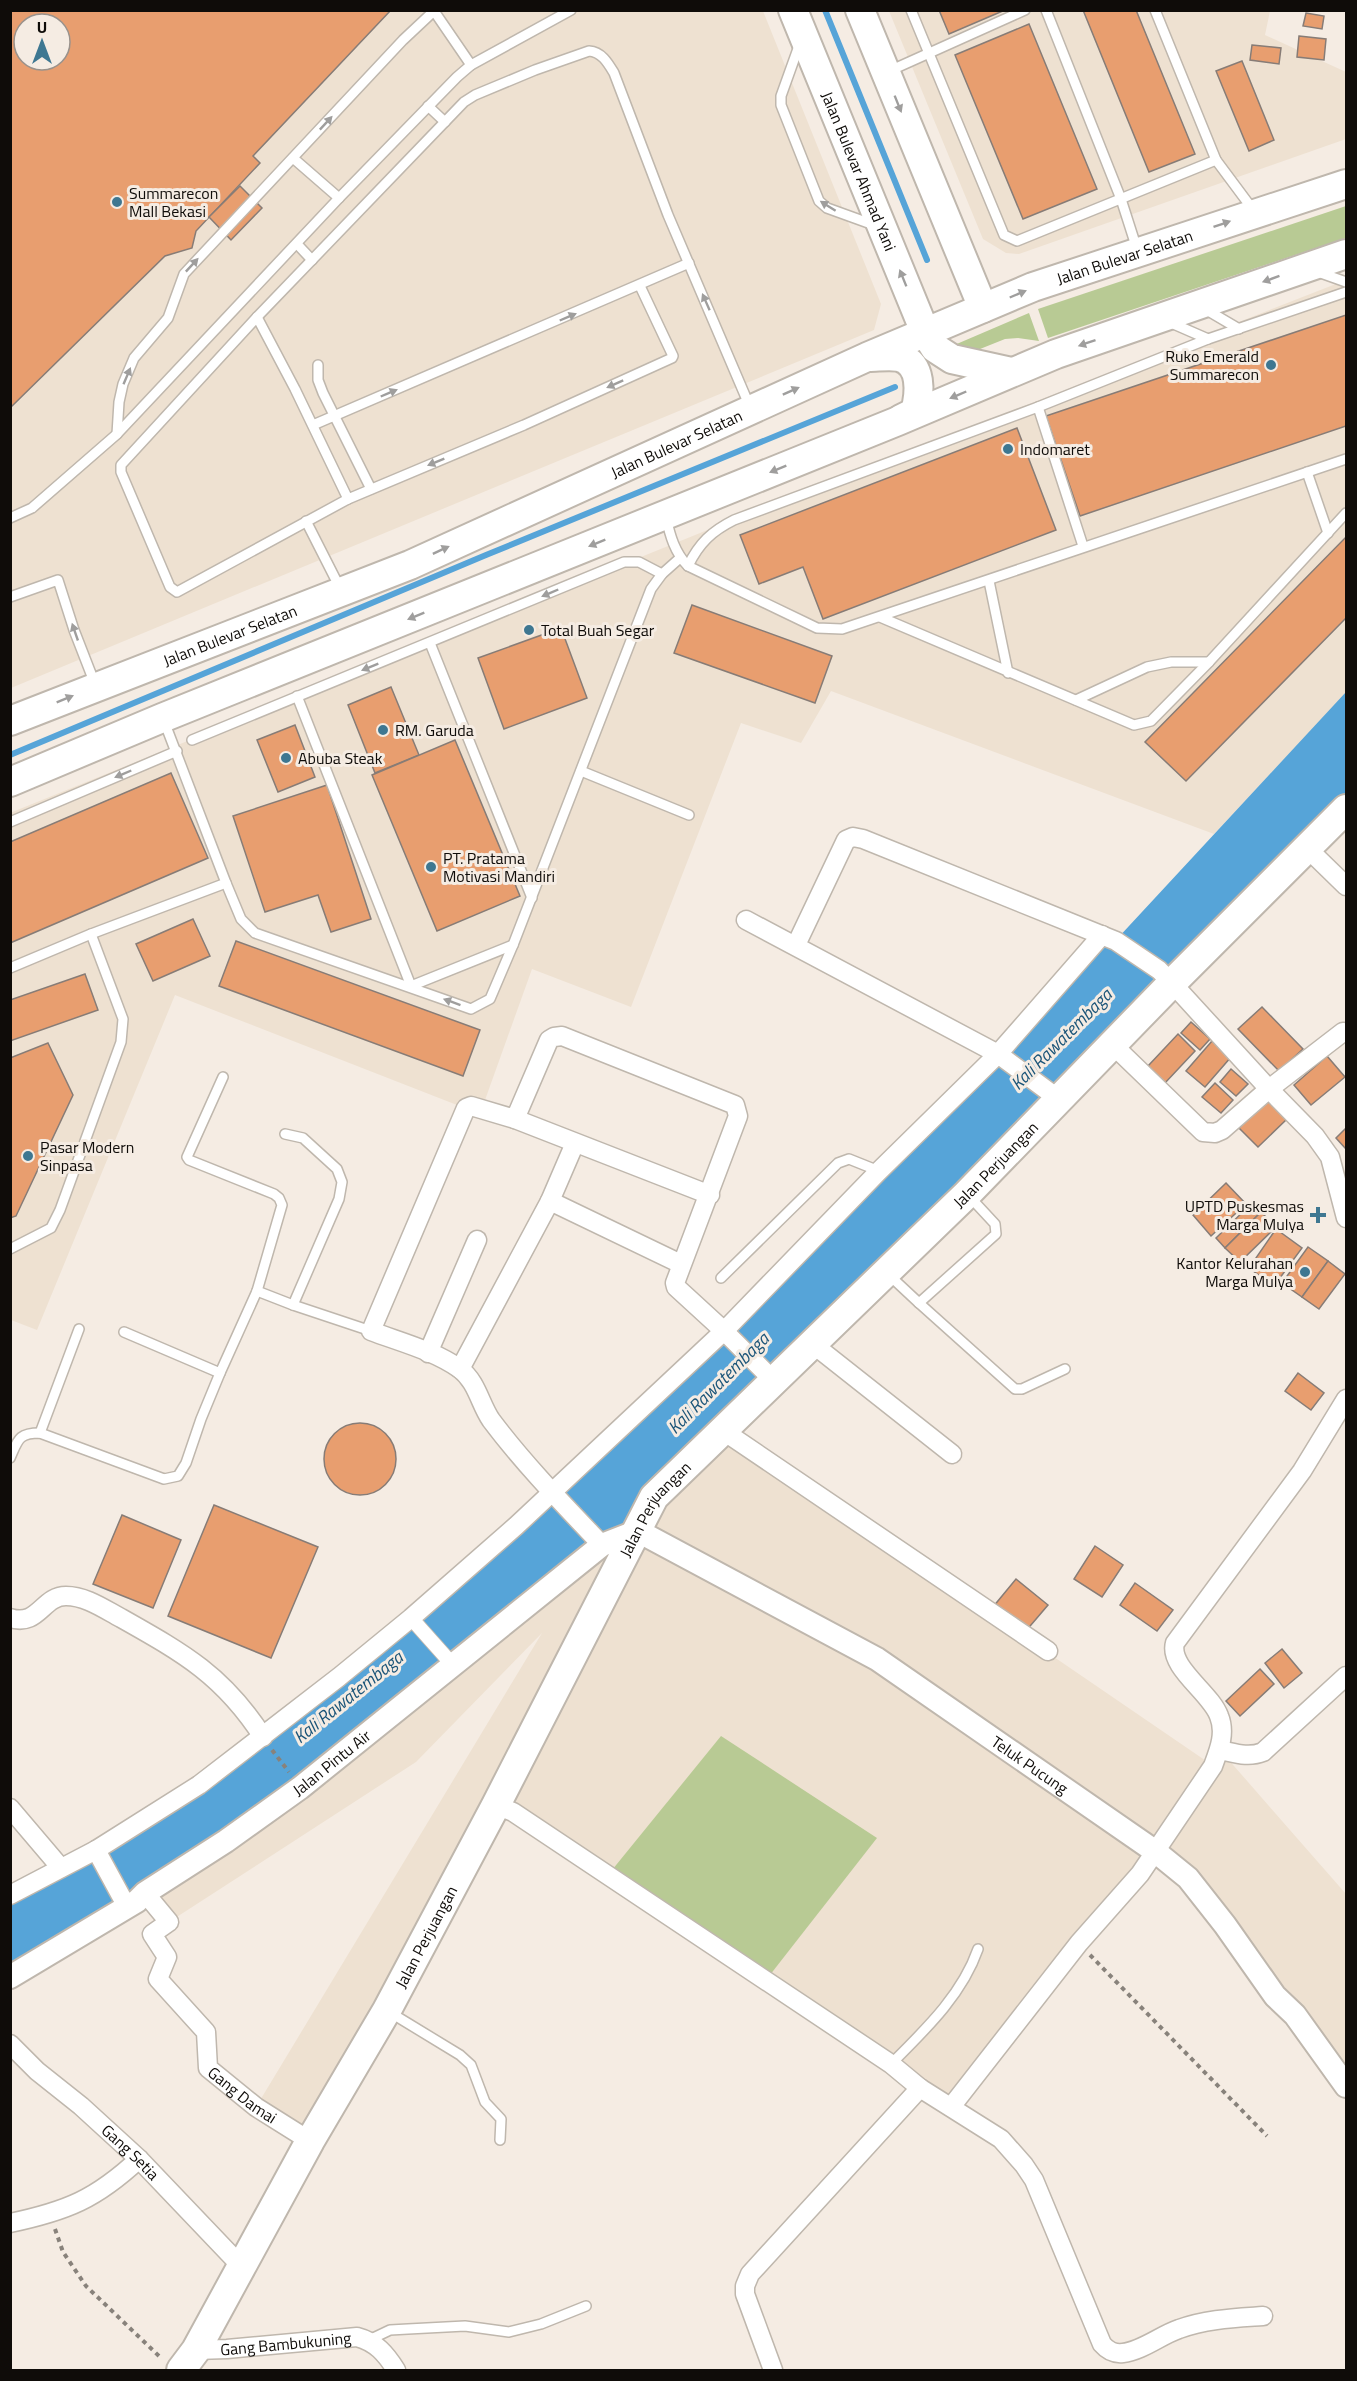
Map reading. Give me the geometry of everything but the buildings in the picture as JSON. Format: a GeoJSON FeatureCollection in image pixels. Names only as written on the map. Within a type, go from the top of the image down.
{"type":"FeatureCollection","features":[{"type":"Feature","properties":{"kind":"main road"},"geometry":{"type":"LineString","coordinates":[[860,10],[983,308]]}},
{"type":"Feature","properties":{"kind":"main road","name":"Jalan Bulevar Ahmad Yani"},"geometry":{"type":"LineString","coordinates":[[798,23],[914,306],[934,348],[952,359],[1011,372]]}},
{"type":"Feature","properties":{"kind":"main road","name":"Jalan Bulevar Selatan"},"geometry":{"type":"LineString","coordinates":[[10,721],[410,565],[867,357],[1034,287],[1347,184]]}},
{"type":"Feature","properties":{"kind":"main road"},"geometry":{"type":"LineString","coordinates":[[10,782],[162,718],[898,421],[1056,354],[1347,254]]}},
{"type":"Feature","properties":{"kind":"main road"},"geometry":{"type":"LineString","coordinates":[[914,306],[925,309],[944,307],[963,297],[968,286],[968,274]]}},
{"type":"Feature","properties":{"kind":"main road"},"geometry":{"type":"LineString","coordinates":[[867,357],[900,357],[912,365],[920,386],[920,396],[915,412],[898,421]]}},
{"type":"Feature","properties":{"kind":"main road","name":"Jalan Perjuangan"},"geometry":{"type":"LineString","coordinates":[[181,2361],[243,2268],[310,2141],[387,2010],[654,1497],[722,1430],[768,1375],[814,1345],[967,1194],[1052,1094],[1113,1045],[1166,976],[1347,809]]}},
{"type":"Feature","properties":{"kind":"street"},"geometry":{"type":"LineString","coordinates":[[796,945],[846,840],[853,837],[864,838],[1109,938],[1166,976],[1269,1089],[1316,1136],[1330,1157],[1347,1218]]}},
{"type":"Feature","properties":{"kind":"street"},"geometry":{"type":"LineString","coordinates":[[1307,848],[1347,886]]}},
{"type":"Feature","properties":{"kind":"street"},"geometry":{"type":"LineString","coordinates":[[746,920],[1004,1059],[1052,1094]]}},
{"type":"Feature","properties":{"kind":"street"},"geometry":{"type":"LineString","coordinates":[[10,1895],[61,1868],[97,1853],[183,1796],[264,1739],[413,1622],[551,1492],[727,1334],[879,1171],[1004,1059],[1109,938]]}},
{"type":"Feature","properties":{"kind":"street"},"geometry":{"type":"LineString","coordinates":[[1113,1045],[1203,1132],[1209,1134],[1222,1130],[1269,1089],[1343,1032]]}},
{"type":"Feature","properties":{"kind":"street"},"geometry":{"type":"LineString","coordinates":[[515,1119],[549,1040],[562,1036],[735,1105],[738,1116],[710,1195],[675,1278],[676,1287],[768,1375]]}},
{"type":"Feature","properties":{"kind":"street"},"geometry":{"type":"LineString","coordinates":[[602,1545],[551,1492],[490,1419],[470,1378],[460,1369],[428,1353],[372,1331],[466,1108],[477,1106],[515,1119],[710,1195]]}},
{"type":"Feature","properties":{"kind":"street"},"geometry":{"type":"LineString","coordinates":[[460,1369],[550,1201],[575,1143]]}},
{"type":"Feature","properties":{"kind":"street"},"geometry":{"type":"LineString","coordinates":[[550,1201],[681,1264]]}},
{"type":"Feature","properties":{"kind":"street"},"geometry":{"type":"LineString","coordinates":[[428,1353],[477,1240]]}},
{"type":"Feature","properties":{"kind":"street"},"geometry":{"type":"LineString","coordinates":[[814,1345],[952,1454]]}},
{"type":"Feature","properties":{"kind":"street"},"geometry":{"type":"LineString","coordinates":[[951,2107],[1079,1943],[1140,1874],[1213,1766],[1220,1750],[1222,1735],[1220,1717],[1174,1656],[1175,1643],[1302,1471],[1347,1399]]}},
{"type":"Feature","properties":{"kind":"street"},"geometry":{"type":"LineString","coordinates":[[722,1430],[1048,1651]]}},
{"type":"Feature","properties":{"kind":"street","name":"Jalan Pintu Air"},"geometry":{"type":"LineString","coordinates":[[10,1977],[136,1900],[300,1788],[447,1658],[602,1545],[638,1531]]}},
{"type":"Feature","properties":{"kind":"street","name":"Teluk Pucung"},"geometry":{"type":"LineString","coordinates":[[638,1531],[877,1659],[1156,1852],[1188,1878],[1225,1924],[1275,1996],[1295,2015],[1347,2086]]}},
{"type":"Feature","properties":{"kind":"street"},"geometry":{"type":"LineString","coordinates":[[10,1618],[24,1621],[30,1619],[62,1596],[87,1600],[179,1650],[196,1662],[227,1691],[264,1739]]}},
{"type":"Feature","properties":{"kind":"street"},"geometry":{"type":"LineString","coordinates":[[413,1622],[447,1658]]}},
{"type":"Feature","properties":{"kind":"street"},"geometry":{"type":"LineString","coordinates":[[1220,1750],[1242,1755],[1263,1752],[1347,1676]]}},
{"type":"Feature","properties":{"kind":"street"},"geometry":{"type":"LineString","coordinates":[[496,1804],[513,1812],[891,2064],[920,2088],[1001,2139],[1034,2180],[1102,2344],[1108,2350],[1115,2354],[1126,2353],[1178,2329],[1202,2322],[1263,2316]]}},
{"type":"Feature","properties":{"kind":"street"},"geometry":{"type":"LineString","coordinates":[[10,1808],[61,1868]]}},
{"type":"Feature","properties":{"kind":"street"},"geometry":{"type":"LineString","coordinates":[[97,1853],[116,1886],[136,1900]]}},
{"type":"Feature","properties":{"kind":"street","name":"Gang Damai"},"geometry":{"type":"LineString","coordinates":[[136,1900],[169,1922],[152,1934],[167,1956],[158,1979],[206,2032],[208,2068],[256,2107],[310,2141]]}},
{"type":"Feature","properties":{"kind":"street","name":"Gang Setia"},"geometry":{"type":"LineString","coordinates":[[10,2044],[37,2071],[81,2106],[139,2159],[243,2268]]}},
{"type":"Feature","properties":{"kind":"street"},"geometry":{"type":"LineString","coordinates":[[773,2370],[745,2294],[745,2286],[750,2274],[920,2088]]}},
{"type":"Feature","properties":{"kind":"street"},"geometry":{"type":"LineString","coordinates":[[10,2223],[50,2214],[92,2196],[139,2159]]}},
{"type":"Feature","properties":{"kind":"street","name":"Gang Bambukuning"},"geometry":{"type":"LineString","coordinates":[[181,2361],[227,2349],[357,2337],[369,2340],[380,2347],[396,2370]]}},
{"type":"Feature","properties":{"kind":"lane"},"geometry":{"type":"LineString","coordinates":[[10,518],[32,508],[117,434],[339,198],[471,65],[571,10]]}},
{"type":"Feature","properties":{"kind":"lane"},"geometry":{"type":"LineString","coordinates":[[911,10],[1005,237],[1017,241],[1216,160]]}},
{"type":"Feature","properties":{"kind":"lane"},"geometry":{"type":"LineString","coordinates":[[885,73],[1025,10]]}},
{"type":"Feature","properties":{"kind":"lane"},"geometry":{"type":"LineString","coordinates":[[1046,10],[1139,253]]}},
{"type":"Feature","properties":{"kind":"lane"},"geometry":{"type":"LineString","coordinates":[[1155,10],[1216,160],[1256,213]]}},
{"type":"Feature","properties":{"kind":"lane"},"geometry":{"type":"LineString","coordinates":[[117,434],[121,392],[134,358],[168,318],[184,274],[404,39],[434,11],[471,65]]}},
{"type":"Feature","properties":{"kind":"lane"},"geometry":{"type":"LineString","coordinates":[[798,23],[781,96],[781,105],[819,201],[827,208],[882,228]]}},
{"type":"Feature","properties":{"kind":"lane"},"geometry":{"type":"LineString","coordinates":[[640,286],[672,358],[524,425],[348,499],[177,592],[170,587],[121,472],[122,465],[256,317],[464,102],[475,95],[535,70],[589,51],[598,53],[614,73],[668,215],[751,409]]}},
{"type":"Feature","properties":{"kind":"lane"},"geometry":{"type":"LineString","coordinates":[[428,106],[446,122]]}},
{"type":"Feature","properties":{"kind":"lane"},"geometry":{"type":"LineString","coordinates":[[293,158],[339,198]]}},
{"type":"Feature","properties":{"kind":"lane"},"geometry":{"type":"LineString","coordinates":[[297,244],[312,260]]}},
{"type":"Feature","properties":{"kind":"lane"},"geometry":{"type":"LineString","coordinates":[[313,425],[689,263]]}},
{"type":"Feature","properties":{"kind":"lane"},"geometry":{"type":"LineString","coordinates":[[1304,267],[1347,282]]}},
{"type":"Feature","properties":{"kind":"lane"},"geometry":{"type":"LineString","coordinates":[[688,566],[696,549],[708,536],[735,520],[1038,407],[1208,339],[1347,292]]}},
{"type":"Feature","properties":{"kind":"lane"},"geometry":{"type":"LineString","coordinates":[[1199,305],[1239,329]]}},
{"type":"Feature","properties":{"kind":"lane"},"geometry":{"type":"LineString","coordinates":[[256,317],[313,425],[348,499]]}},
{"type":"Feature","properties":{"kind":"lane"},"geometry":{"type":"LineString","coordinates":[[1160,318],[1208,339]]}},
{"type":"Feature","properties":{"kind":"lane"},"geometry":{"type":"LineString","coordinates":[[318,365],[318,380],[372,489]]}},
{"type":"Feature","properties":{"kind":"lane"},"geometry":{"type":"LineString","coordinates":[[1038,407],[1083,546]]}},
{"type":"Feature","properties":{"kind":"lane"},"geometry":{"type":"LineString","coordinates":[[666,515],[670,536],[680,558],[688,566],[817,628],[842,629],[1347,459]]}},
{"type":"Feature","properties":{"kind":"lane"},"geometry":{"type":"LineString","coordinates":[[1307,472],[1328,533]]}},
{"type":"Feature","properties":{"kind":"lane"},"geometry":{"type":"LineString","coordinates":[[880,617],[1134,725],[1151,721],[1347,513]]}},
{"type":"Feature","properties":{"kind":"lane"},"geometry":{"type":"LineString","coordinates":[[306,521],[341,591]]}},
{"type":"Feature","properties":{"kind":"lane"},"geometry":{"type":"LineString","coordinates":[[162,718],[177,751],[241,919],[255,933],[471,1009],[490,999],[532,898],[651,589],[662,574],[680,558]]}},
{"type":"Feature","properties":{"kind":"lane"},"geometry":{"type":"LineString","coordinates":[[192,740],[624,562],[639,562],[662,574]]}},
{"type":"Feature","properties":{"kind":"lane"},"geometry":{"type":"LineString","coordinates":[[10,597],[58,580],[74,630],[96,686]]}},
{"type":"Feature","properties":{"kind":"lane"},"geometry":{"type":"LineString","coordinates":[[989,581],[1008,673]]}},
{"type":"Feature","properties":{"kind":"lane"},"geometry":{"type":"LineString","coordinates":[[430,643],[532,898]]}},
{"type":"Feature","properties":{"kind":"lane"},"geometry":{"type":"LineString","coordinates":[[1076,700],[1147,668],[1171,662],[1209,662]]}},
{"type":"Feature","properties":{"kind":"lane"},"geometry":{"type":"LineString","coordinates":[[297,696],[411,986]]}},
{"type":"Feature","properties":{"kind":"lane"},"geometry":{"type":"LineString","coordinates":[[10,822],[177,751]]}},
{"type":"Feature","properties":{"kind":"lane"},"geometry":{"type":"LineString","coordinates":[[581,771],[689,815]]}},
{"type":"Feature","properties":{"kind":"lane"},"geometry":{"type":"LineString","coordinates":[[10,968],[91,934],[226,883]]}},
{"type":"Feature","properties":{"kind":"lane"},"geometry":{"type":"LineString","coordinates":[[10,1249],[51,1227],[121,1042],[123,1019],[91,934]]}},
{"type":"Feature","properties":{"kind":"lane"},"geometry":{"type":"LineString","coordinates":[[411,986],[513,945]]}},
{"type":"Feature","properties":{"kind":"lane"},"geometry":{"type":"LineString","coordinates":[[10,1458],[19,1439],[26,1433],[40,1433],[164,1479],[173,1479],[178,1476],[186,1463],[201,1419],[257,1291],[282,1205],[274,1194],[189,1160],[187,1156],[223,1077]]}},
{"type":"Feature","properties":{"kind":"lane"},"geometry":{"type":"LineString","coordinates":[[285,1134],[303,1138],[322,1153],[337,1169],[342,1182],[339,1199],[293,1305]]}},
{"type":"Feature","properties":{"kind":"lane"},"geometry":{"type":"LineString","coordinates":[[721,1278],[838,1163],[849,1159],[879,1171]]}},
{"type":"Feature","properties":{"kind":"lane"},"geometry":{"type":"LineString","coordinates":[[919,1303],[996,1234],[995,1224],[967,1194]]}},
{"type":"Feature","properties":{"kind":"lane"},"geometry":{"type":"LineString","coordinates":[[887,1273],[1015,1389],[1022,1389],[1065,1369]]}},
{"type":"Feature","properties":{"kind":"lane"},"geometry":{"type":"LineString","coordinates":[[257,1291],[372,1331]]}},
{"type":"Feature","properties":{"kind":"lane"},"geometry":{"type":"LineString","coordinates":[[40,1433],[79,1329]]}},
{"type":"Feature","properties":{"kind":"lane"},"geometry":{"type":"LineString","coordinates":[[124,1332],[220,1373]]}},
{"type":"Feature","properties":{"kind":"lane"},"geometry":{"type":"LineString","coordinates":[[891,2064],[950,2001],[965,1980],[978,1948]]}},
{"type":"Feature","properties":{"kind":"lane"},"geometry":{"type":"LineString","coordinates":[[387,2010],[471,2065],[485,2102],[501,2119],[500,2140]]}},
{"type":"Feature","properties":{"kind":"lane"},"geometry":{"type":"LineString","coordinates":[[369,2340],[390,2330],[408,2328],[465,2326],[509,2332],[542,2324],[586,2306]]}},
{"type":"Feature","properties":{"kind":"path"},"geometry":{"type":"LineString","coordinates":[[264,1739],[288,1771]]}},
{"type":"Feature","properties":{"kind":"path"},"geometry":{"type":"LineString","coordinates":[[1079,1943],[1267,2136]]}},
{"type":"Feature","properties":{"kind":"path"},"geometry":{"type":"LineString","coordinates":[[50,2214],[63,2252],[86,2286],[181,2361]]}},
{"type":"Feature","properties":{"kind":"shaded area"},"geometry":{"type":"Polygon","coordinates":[[[11,11],[763,11],[881,304],[874,330],[11,688],[11,11]]]}},
{"type":"Feature","properties":{"kind":"shaded area"},"geometry":{"type":"Polygon","coordinates":[[[889,11],[1270,11],[1265,35],[1346,72],[1346,139],[1019,254],[1006,253],[983,239],[889,11]]]}},
{"type":"Feature","properties":{"kind":"shaded area"},"geometry":{"type":"Polygon","coordinates":[[[1346,280],[1346,693],[1214,834],[831,691],[801,743],[741,723],[631,1007],[532,969],[480,1114],[175,995],[37,1330],[11,1320],[10,813],[705,531],[1346,280]]]}},
{"type":"Feature","properties":{"kind":"shaded area"},"geometry":{"type":"Polygon","coordinates":[[[722,1430],[1212,1765],[1220,1750],[1346,1894],[1346,2086],[1156,1852],[951,2107],[496,1805],[310,2141],[256,2107],[542,1633],[416,1762],[169,1922],[145,1893],[722,1430]]]}},
{"type":"Feature","properties":{"kind":"green space"},"geometry":{"type":"Polygon","coordinates":[[[1346,206],[1346,238],[1048,338],[1038,309],[1346,206]]]}},
{"type":"Feature","properties":{"kind":"green space"},"geometry":{"type":"Polygon","coordinates":[[[1029,313],[1039,341],[1005,339],[960,357],[945,349],[1029,313]]]}},
{"type":"Feature","properties":{"kind":"green space"},"geometry":{"type":"Polygon","coordinates":[[[721,1736],[877,1838],[766,1980],[608,1875],[721,1736]]]}},
{"type":"Feature","properties":{"kind":"water","name":"Kali Rawatembaga"},"geometry":{"type":"Polygon","coordinates":[[[1346,692],[1346,809],[638,1531],[300,1788],[11,1977],[11,1895],[107,1843],[411,1618],[724,1331],[1102,935],[1116,940],[1346,692]]]}},
{"type":"Feature","properties":{"kind":"waterway"},"geometry":{"type":"LineString","coordinates":[[825,10],[927,260]]}},
{"type":"Feature","properties":{"kind":"waterway"},"geometry":{"type":"LineString","coordinates":[[10,755],[486,555],[895,387]]}},
{"type":"Feature","properties":{"kind":"place","name":"Summarecon Mall Bekasi"},"geometry":{"type":"Point","coordinates":[117,202]}},
{"type":"Feature","properties":{"kind":"place","name":"Ruko Emerald Summarecon"},"geometry":{"type":"Point","coordinates":[1271,365]}},
{"type":"Feature","properties":{"kind":"place","name":"Indomaret"},"geometry":{"type":"Point","coordinates":[1008,449]}},
{"type":"Feature","properties":{"kind":"place","name":"Total Buah Segar"},"geometry":{"type":"Point","coordinates":[529,630]}},
{"type":"Feature","properties":{"kind":"place","name":"RM. Garuda"},"geometry":{"type":"Point","coordinates":[383,730]}},
{"type":"Feature","properties":{"kind":"place","name":"Abuba Steak"},"geometry":{"type":"Point","coordinates":[286,758]}},
{"type":"Feature","properties":{"kind":"place","name":"PT. Pratama Motivasi Mandiri"},"geometry":{"type":"Point","coordinates":[431,867]}},
{"type":"Feature","properties":{"kind":"place","name":"Pasar Modern Sinpasa"},"geometry":{"type":"Point","coordinates":[28,1156]}},
{"type":"Feature","properties":{"kind":"place","name":"UPTD Puskesmas Marga Mulya"},"geometry":{"type":"Point","coordinates":[1318,1215]}},
{"type":"Feature","properties":{"kind":"place","name":"Kantor Kelurahan Marga Mulya"},"geometry":{"type":"Point","coordinates":[1305,1272]}}]}
